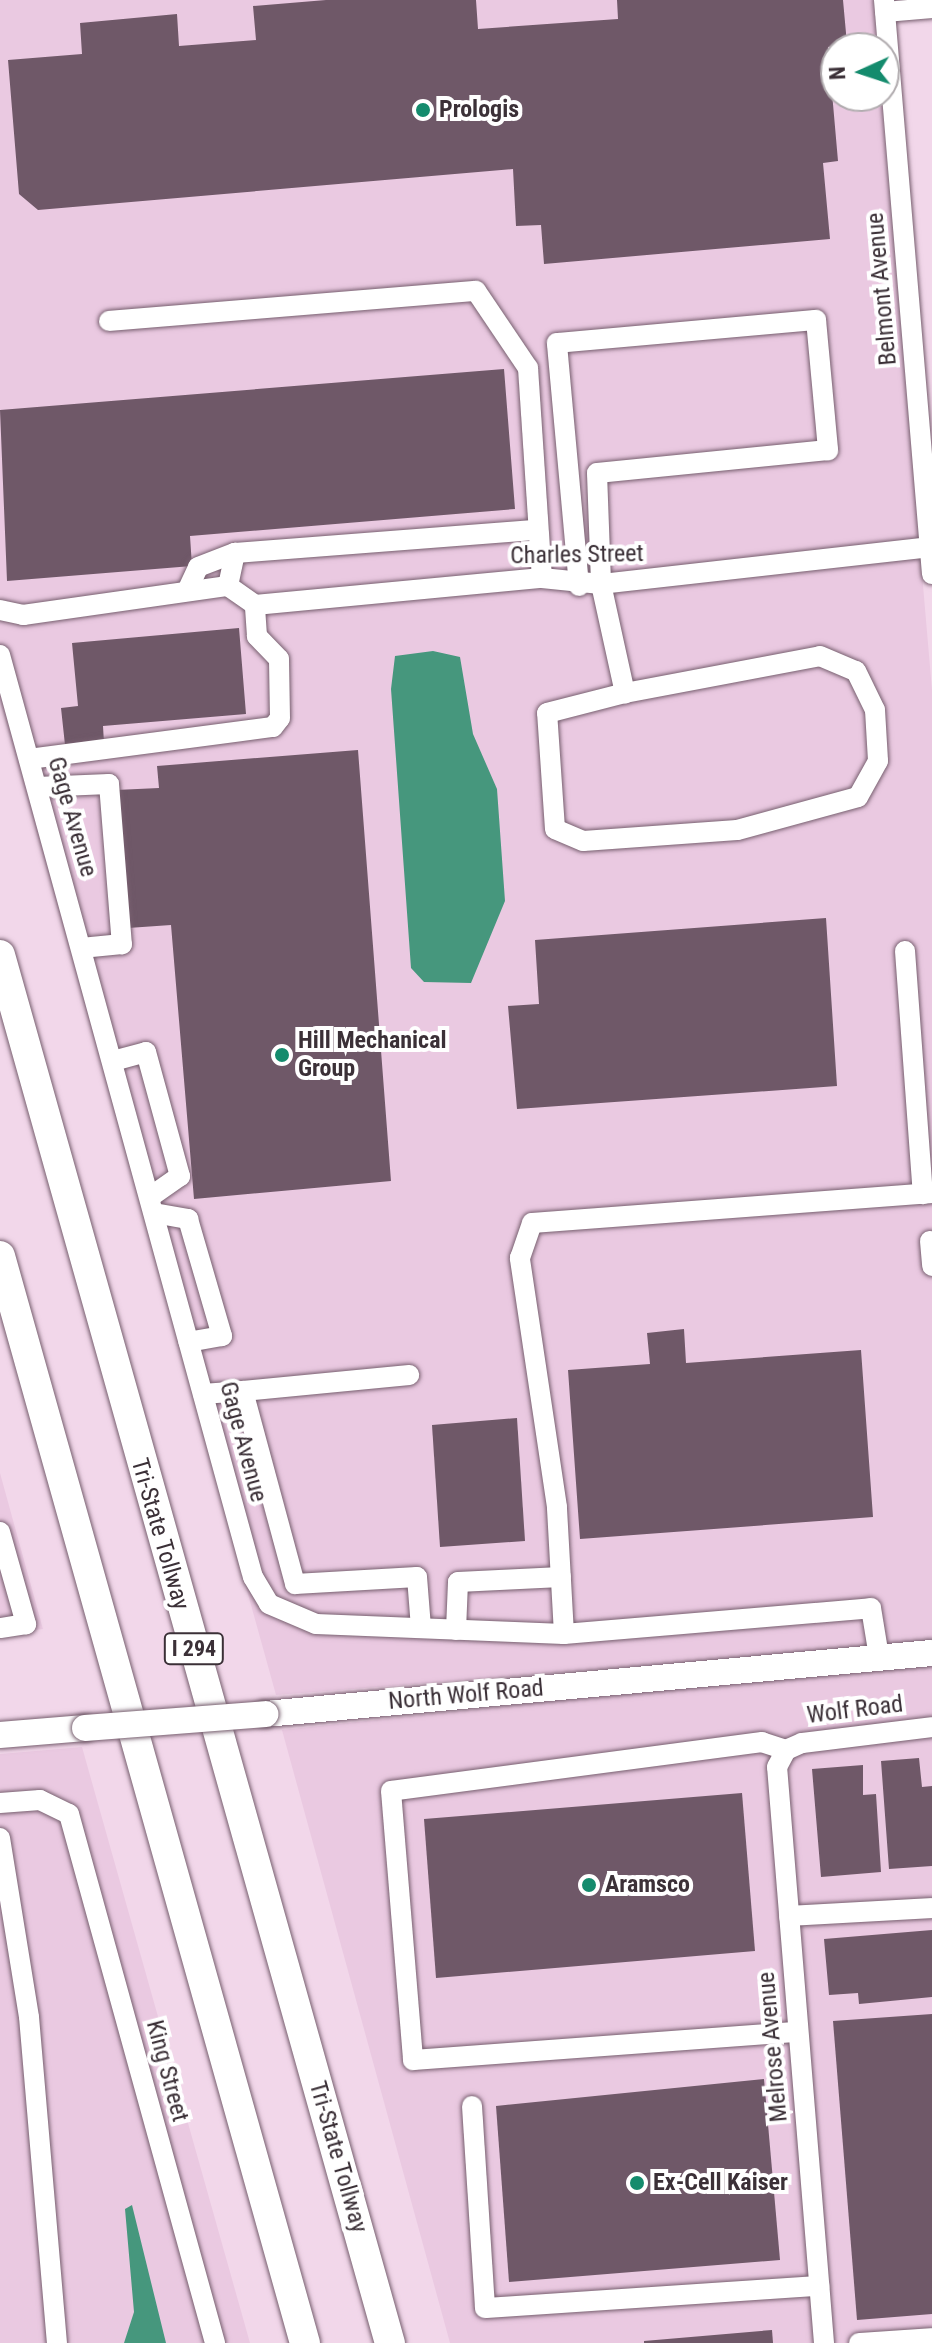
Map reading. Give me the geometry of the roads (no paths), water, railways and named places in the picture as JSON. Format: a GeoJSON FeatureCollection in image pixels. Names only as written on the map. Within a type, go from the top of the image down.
{"type":"FeatureCollection","features":[{"type":"Feature","properties":{"kind":"highway","name":"Tri-State Tollway"},"geometry":{"type":"LineString","coordinates":[[0,955],[390,2343]]}},
{"type":"Feature","properties":{"kind":"highway"},"geometry":{"type":"LineString","coordinates":[[0,1256],[305,2343]]}},
{"type":"Feature","properties":{"kind":"main road","name":"North Wolf Road"},"geometry":{"type":"LineString","coordinates":[[0,1735],[932,1653]]}},
{"type":"Feature","properties":{"kind":"street"},"geometry":{"type":"LineString","coordinates":[[885,6],[932,8]]}},
{"type":"Feature","properties":{"kind":"street","name":"Belmont Avenue"},"geometry":{"type":"LineString","coordinates":[[885,6],[932,574]]}},
{"type":"Feature","properties":{"kind":"street"},"geometry":{"type":"LineString","coordinates":[[109,321],[476,291],[528,368],[542,578]]}},
{"type":"Feature","properties":{"kind":"street"},"geometry":{"type":"LineString","coordinates":[[579,586],[557,343],[816,320],[828,450],[597,473],[601,584],[625,693]]}},
{"type":"Feature","properties":{"kind":"street"},"geometry":{"type":"LineString","coordinates":[[187,591],[198,567],[235,553],[537,530]]}},
{"type":"Feature","properties":{"kind":"street","name":"Charles Street"},"geometry":{"type":"LineString","coordinates":[[255,605],[542,578],[579,586],[931,547]]}},
{"type":"Feature","properties":{"kind":"street"},"geometry":{"type":"LineString","coordinates":[[228,586],[235,553]]}},
{"type":"Feature","properties":{"kind":"street"},"geometry":{"type":"LineString","coordinates":[[0,610],[23,615],[228,586],[255,605],[257,636],[279,659],[280,718],[273,727],[256,735],[29,759]]}},
{"type":"Feature","properties":{"kind":"street","name":"Gage Avenue"},"geometry":{"type":"LineString","coordinates":[[0,655],[253,1577],[269,1604],[316,1624],[564,1634],[871,1608],[879,1657]]}},
{"type":"Feature","properties":{"kind":"street"},"geometry":{"type":"LineString","coordinates":[[820,656],[856,671],[875,710],[878,761],[858,797],[737,830],[583,841],[555,829],[547,713],[625,693],[820,656]]}},
{"type":"Feature","properties":{"kind":"street"},"geometry":{"type":"LineString","coordinates":[[37,787],[109,784],[122,944],[81,948]]}},
{"type":"Feature","properties":{"kind":"street"},"geometry":{"type":"LineString","coordinates":[[564,1634],[561,1577],[520,1258],[532,1223],[928,1193],[905,951]]}},
{"type":"Feature","properties":{"kind":"street"},"geometry":{"type":"LineString","coordinates":[[113,1061],[146,1052],[180,1176],[152,1205],[188,1219],[222,1336],[189,1342]]}},
{"type":"Feature","properties":{"kind":"street"},"geometry":{"type":"LineString","coordinates":[[930,1241],[932,1266]]}},
{"type":"Feature","properties":{"kind":"street"},"geometry":{"type":"LineString","coordinates":[[203,1394],[409,1375]]}},
{"type":"Feature","properties":{"kind":"street"},"geometry":{"type":"LineString","coordinates":[[243,1391],[295,1584],[417,1577],[421,1628]]}},
{"type":"Feature","properties":{"kind":"street"},"geometry":{"type":"LineString","coordinates":[[0,1532],[26,1624],[0,1628]]}},
{"type":"Feature","properties":{"kind":"street"},"geometry":{"type":"LineString","coordinates":[[456,1630],[458,1582],[561,1577]]}},
{"type":"Feature","properties":{"kind":"street","name":"Wolf Road"},"geometry":{"type":"LineString","coordinates":[[798,2032],[413,2060],[391,1791],[762,1742],[786,1750],[932,1727]]}},
{"type":"Feature","properties":{"kind":"street","name":"Melrose Avenue"},"geometry":{"type":"LineString","coordinates":[[786,1750],[777,1767],[824,2343]]}},
{"type":"Feature","properties":{"kind":"street","name":"King Street"},"geometry":{"type":"LineString","coordinates":[[0,1803],[40,1800],[69,1814],[215,2343]]}},
{"type":"Feature","properties":{"kind":"street"},"geometry":{"type":"LineString","coordinates":[[0,1838],[2,1866],[29,2017],[57,2343]]}},
{"type":"Feature","properties":{"kind":"street"},"geometry":{"type":"LineString","coordinates":[[789,1916],[932,1908]]}},
{"type":"Feature","properties":{"kind":"street"},"geometry":{"type":"LineString","coordinates":[[472,2106],[485,2308],[819,2286]]}},
{"type":"Feature","properties":{"kind":"street"},"geometry":{"type":"LineString","coordinates":[[859,2343],[932,2338]]}},
{"type":"Feature","properties":{"kind":"place","name":"Prologis"},"geometry":{"type":"Point","coordinates":[423,110]}},
{"type":"Feature","properties":{"kind":"place","name":"Hill Mechanical Group"},"geometry":{"type":"Point","coordinates":[282,1055]}},
{"type":"Feature","properties":{"kind":"place","name":"Aramsco"},"geometry":{"type":"Point","coordinates":[589,1885]}},
{"type":"Feature","properties":{"kind":"place","name":"Ex-Cell Kaiser"},"geometry":{"type":"Point","coordinates":[637,2183]}}]}
